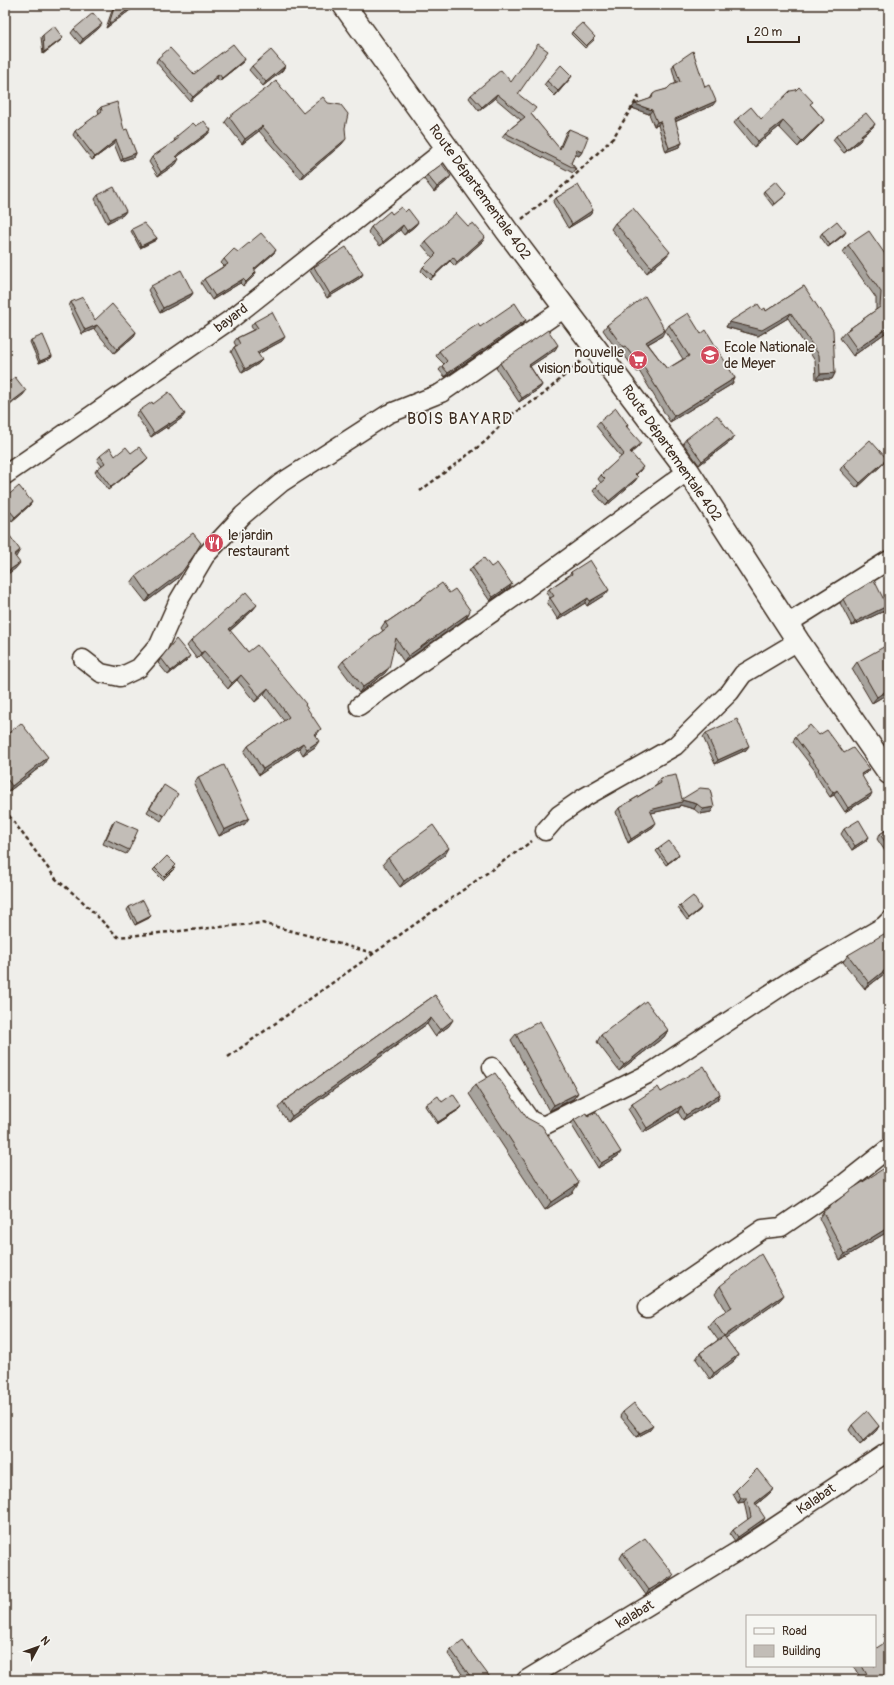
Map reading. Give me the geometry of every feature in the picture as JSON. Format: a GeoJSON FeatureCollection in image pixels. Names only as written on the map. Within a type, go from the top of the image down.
{"type":"FeatureCollection","features":[{"type":"Feature","properties":{"kind":"main road","name":"Route Départementale 402"},"geometry":{"type":"LineString","coordinates":[[344,5],[507,230],[688,471],[793,633],[889,773]]}},
{"type":"Feature","properties":{"kind":"street","name":"bayard"},"geometry":{"type":"LineString","coordinates":[[5,475],[230,320],[437,156],[445,146]]}},
{"type":"Feature","properties":{"kind":"street"},"geometry":{"type":"LineString","coordinates":[[83,659],[101,674],[120,678],[139,668],[159,645],[179,600],[205,556],[242,515],[281,483],[381,418],[441,393],[566,307]]}},
{"type":"Feature","properties":{"kind":"street"},"geometry":{"type":"LineString","coordinates":[[359,706],[524,591],[688,471]]}},
{"type":"Feature","properties":{"kind":"street"},"geometry":{"type":"LineString","coordinates":[[545,831],[559,815],[566,810],[675,746],[730,692],[744,674],[793,633],[889,560]]}},
{"type":"Feature","properties":{"kind":"street"},"geometry":{"type":"LineString","coordinates":[[492,1067],[530,1120],[543,1126],[650,1073],[791,980],[884,926],[889,921]]}},
{"type":"Feature","properties":{"kind":"street"},"geometry":{"type":"LineString","coordinates":[[647,1308],[763,1229],[781,1227],[840,1186],[889,1148]]}},
{"type":"Feature","properties":{"kind":"street","name":"Kalabat"},"geometry":{"type":"LineString","coordinates":[[743,1548],[889,1451]]}},
{"type":"Feature","properties":{"kind":"street","name":"kalabat"},"geometry":{"type":"LineString","coordinates":[[526,1680],[743,1548]]}},
{"type":"Feature","properties":{"kind":"path"},"geometry":{"type":"LineString","coordinates":[[507,230],[568,182],[613,138],[639,96]]}},
{"type":"Feature","properties":{"kind":"path"},"geometry":{"type":"LineString","coordinates":[[420,491],[486,441],[509,416],[540,397],[596,348]]}},
{"type":"Feature","properties":{"kind":"path"},"geometry":{"type":"LineString","coordinates":[[5,810],[56,879],[80,899],[118,937],[262,923],[373,953]]}},
{"type":"Feature","properties":{"kind":"path"},"geometry":{"type":"LineString","coordinates":[[228,1057],[545,831]]}},
{"type":"Feature","properties":{"kind":"building"},"geometry":{"type":"Polygon","coordinates":[[[115,5],[134,5],[109,24],[115,5]]]}},
{"type":"Feature","properties":{"kind":"building"},"geometry":{"type":"Polygon","coordinates":[[[93,13],[102,24],[83,39],[74,29],[93,13]]]}},
{"type":"Feature","properties":{"kind":"building"},"geometry":{"type":"Polygon","coordinates":[[[582,23],[595,37],[586,46],[572,32],[582,23]]]}},
{"type":"Feature","properties":{"kind":"building"},"geometry":{"type":"Polygon","coordinates":[[[54,26],[63,38],[44,52],[43,35],[54,26]]]}},
{"type":"Feature","properties":{"kind":"building"},"geometry":{"type":"Polygon","coordinates":[[[233,44],[245,59],[222,78],[219,74],[193,97],[158,58],[170,48],[194,74],[233,44]]]}},
{"type":"Feature","properties":{"kind":"building"},"geometry":{"type":"Polygon","coordinates":[[[538,44],[548,51],[518,94],[536,108],[531,114],[560,149],[569,129],[588,137],[582,152],[577,150],[571,163],[576,169],[505,133],[525,117],[497,94],[482,107],[471,95],[501,70],[511,82],[538,44]]]}},
{"type":"Feature","properties":{"kind":"building"},"geometry":{"type":"Polygon","coordinates":[[[271,50],[285,66],[266,82],[252,66],[271,50]]]}},
{"type":"Feature","properties":{"kind":"building"},"geometry":{"type":"Polygon","coordinates":[[[693,51],[705,87],[709,85],[716,101],[675,119],[682,143],[669,148],[660,121],[657,122],[652,110],[635,104],[652,98],[653,94],[656,92],[667,89],[671,85],[680,82],[674,64],[693,51]]]}},
{"type":"Feature","properties":{"kind":"building"},"geometry":{"type":"Polygon","coordinates":[[[561,65],[572,76],[558,91],[547,81],[561,65]]]}},
{"type":"Feature","properties":{"kind":"building"},"geometry":{"type":"Polygon","coordinates":[[[276,81],[303,113],[323,97],[328,103],[341,105],[348,114],[345,128],[346,139],[304,174],[262,126],[245,139],[229,117],[276,81]]]}},
{"type":"Feature","properties":{"kind":"building"},"geometry":{"type":"Polygon","coordinates":[[[799,87],[813,102],[810,104],[824,120],[802,141],[783,121],[758,141],[738,118],[751,107],[761,119],[790,91],[796,90],[799,87]]]}},
{"type":"Feature","properties":{"kind":"building"},"geometry":{"type":"Polygon","coordinates":[[[117,102],[124,130],[127,129],[136,153],[123,158],[116,140],[95,157],[75,131],[102,111],[101,107],[117,102]]]}},
{"type":"Feature","properties":{"kind":"building"},"geometry":{"type":"Polygon","coordinates":[[[866,113],[875,124],[861,135],[862,137],[847,150],[836,136],[866,113]]]}},
{"type":"Feature","properties":{"kind":"building"},"geometry":{"type":"Polygon","coordinates":[[[204,121],[211,130],[176,156],[179,159],[161,172],[152,157],[179,138],[177,136],[193,123],[196,126],[204,121]]]}},
{"type":"Feature","properties":{"kind":"building"},"geometry":{"type":"Polygon","coordinates":[[[442,164],[451,176],[437,187],[427,175],[442,164]]]}},
{"type":"Feature","properties":{"kind":"building"},"geometry":{"type":"Polygon","coordinates":[[[776,181],[787,194],[775,204],[764,191],[776,181]]]}},
{"type":"Feature","properties":{"kind":"building"},"geometry":{"type":"Polygon","coordinates":[[[578,185],[593,210],[572,224],[556,198],[578,185]]]}},
{"type":"Feature","properties":{"kind":"building"},"geometry":{"type":"Polygon","coordinates":[[[114,187],[126,211],[110,219],[98,195],[114,187]]]}},
{"type":"Feature","properties":{"kind":"building"},"geometry":{"type":"Polygon","coordinates":[[[401,207],[405,212],[408,209],[418,222],[407,231],[403,225],[383,242],[371,227],[390,211],[392,214],[401,207]]]}},
{"type":"Feature","properties":{"kind":"building"},"geometry":{"type":"Polygon","coordinates":[[[633,208],[670,252],[651,267],[615,223],[633,208]]]}},
{"type":"Feature","properties":{"kind":"building"},"geometry":{"type":"Polygon","coordinates":[[[456,213],[468,226],[473,223],[485,237],[457,262],[453,257],[433,276],[423,267],[436,254],[425,241],[456,213]]]}},
{"type":"Feature","properties":{"kind":"building"},"geometry":{"type":"Polygon","coordinates":[[[837,221],[846,232],[830,245],[822,233],[837,221]]]}},
{"type":"Feature","properties":{"kind":"building"},"geometry":{"type":"Polygon","coordinates":[[[144,223],[157,238],[141,246],[132,229],[144,223]]]}},
{"type":"Feature","properties":{"kind":"building"},"geometry":{"type":"Polygon","coordinates":[[[869,231],[889,260],[889,327],[857,349],[845,332],[880,307],[881,292],[848,245],[869,231]]]}},
{"type":"Feature","properties":{"kind":"building"},"geometry":{"type":"Polygon","coordinates":[[[261,233],[276,250],[254,269],[256,272],[246,282],[243,279],[215,296],[204,279],[228,264],[224,259],[234,249],[238,252],[261,233]]]}},
{"type":"Feature","properties":{"kind":"building"},"geometry":{"type":"Polygon","coordinates":[[[346,247],[363,274],[330,294],[314,267],[346,247]]]}},
{"type":"Feature","properties":{"kind":"building"},"geometry":{"type":"Polygon","coordinates":[[[181,270],[193,293],[163,308],[151,286],[181,270]]]}},
{"type":"Feature","properties":{"kind":"building"},"geometry":{"type":"Polygon","coordinates":[[[804,286],[833,330],[835,373],[820,374],[819,355],[791,313],[762,330],[729,322],[758,304],[762,310],[765,308],[766,311],[804,286]]]}},
{"type":"Feature","properties":{"kind":"building"},"geometry":{"type":"Polygon","coordinates":[[[645,296],[665,330],[646,342],[667,369],[689,356],[669,325],[688,313],[701,334],[706,330],[735,378],[674,416],[643,366],[641,367],[625,346],[623,347],[607,325],[645,296]]]}},
{"type":"Feature","properties":{"kind":"building"},"geometry":{"type":"Polygon","coordinates":[[[83,297],[95,320],[112,304],[136,332],[117,349],[97,325],[85,330],[71,302],[83,297]]]}},
{"type":"Feature","properties":{"kind":"building"},"geometry":{"type":"Polygon","coordinates":[[[515,303],[526,320],[448,373],[442,366],[447,361],[439,351],[478,324],[480,327],[515,303]]]}},
{"type":"Feature","properties":{"kind":"building"},"geometry":{"type":"Polygon","coordinates":[[[272,312],[285,337],[257,352],[262,360],[245,369],[234,347],[240,344],[237,338],[258,328],[254,322],[272,312]]]}},
{"type":"Feature","properties":{"kind":"building"},"geometry":{"type":"Polygon","coordinates":[[[548,330],[558,345],[529,365],[542,385],[522,398],[500,363],[548,330]]]}},
{"type":"Feature","properties":{"kind":"building"},"geometry":{"type":"Polygon","coordinates":[[[43,335],[52,356],[40,361],[31,340],[43,335]]]}},
{"type":"Feature","properties":{"kind":"building"},"geometry":{"type":"Polygon","coordinates":[[[15,377],[26,391],[5,407],[5,385],[15,377]]]}},
{"type":"Feature","properties":{"kind":"building"},"geometry":{"type":"Polygon","coordinates":[[[169,392],[185,414],[154,433],[139,411],[152,402],[153,404],[169,392]]]}},
{"type":"Feature","properties":{"kind":"building"},"geometry":{"type":"Polygon","coordinates":[[[616,408],[628,425],[626,426],[641,443],[630,452],[643,467],[635,474],[638,477],[609,501],[596,487],[605,479],[601,475],[624,454],[599,422],[616,408]]]}},
{"type":"Feature","properties":{"kind":"building"},"geometry":{"type":"Polygon","coordinates":[[[717,415],[734,436],[702,461],[686,439],[717,415]]]}},
{"type":"Feature","properties":{"kind":"building"},"geometry":{"type":"Polygon","coordinates":[[[870,440],[887,459],[860,483],[843,465],[870,440]]]}},
{"type":"Feature","properties":{"kind":"building"},"geometry":{"type":"Polygon","coordinates":[[[126,447],[131,453],[139,447],[148,458],[111,487],[97,469],[105,463],[100,456],[110,448],[115,456],[126,447]]]}},
{"type":"Feature","properties":{"kind":"building"},"geometry":{"type":"Polygon","coordinates":[[[19,486],[32,502],[15,517],[5,505],[5,498],[19,486]]]}},
{"type":"Feature","properties":{"kind":"building"},"geometry":{"type":"Polygon","coordinates":[[[5,529],[20,550],[14,555],[20,563],[5,573],[5,529]]]}},
{"type":"Feature","properties":{"kind":"building"},"geometry":{"type":"Polygon","coordinates":[[[193,533],[201,543],[194,555],[182,572],[150,596],[136,576],[193,533]]]}},
{"type":"Feature","properties":{"kind":"building"},"geometry":{"type":"Polygon","coordinates":[[[484,558],[491,567],[497,563],[512,584],[493,597],[472,567],[484,558]]]}},
{"type":"Feature","properties":{"kind":"building"},"geometry":{"type":"Polygon","coordinates":[[[590,560],[609,590],[590,601],[588,598],[561,615],[550,598],[554,596],[549,589],[590,560]]]}},
{"type":"Feature","properties":{"kind":"building"},"geometry":{"type":"Polygon","coordinates":[[[874,580],[887,606],[855,622],[843,599],[874,580]]]}},
{"type":"Feature","properties":{"kind":"building"},"geometry":{"type":"Polygon","coordinates":[[[442,583],[449,593],[455,589],[470,610],[469,613],[408,656],[396,638],[389,668],[363,687],[343,661],[388,627],[385,622],[421,599],[442,583]]]}},
{"type":"Feature","properties":{"kind":"building"},"geometry":{"type":"Polygon","coordinates":[[[246,592],[257,605],[229,629],[248,652],[257,645],[306,704],[305,705],[321,729],[314,734],[319,741],[307,749],[303,743],[263,769],[248,746],[289,717],[268,688],[259,696],[241,675],[232,683],[204,651],[201,653],[191,641],[246,592]]]}},
{"type":"Feature","properties":{"kind":"building"},"geometry":{"type":"Polygon","coordinates":[[[176,639],[190,656],[171,671],[161,658],[176,639]]]}},
{"type":"Feature","properties":{"kind":"building"},"geometry":{"type":"Polygon","coordinates":[[[889,644],[889,689],[877,697],[857,662],[889,644]]]}},
{"type":"Feature","properties":{"kind":"building"},"geometry":{"type":"Polygon","coordinates":[[[737,719],[749,746],[718,760],[706,733],[737,719]]]}},
{"type":"Feature","properties":{"kind":"building"},"geometry":{"type":"Polygon","coordinates":[[[21,723],[48,757],[12,786],[5,776],[5,736],[21,723]]]}},
{"type":"Feature","properties":{"kind":"building"},"geometry":{"type":"Polygon","coordinates":[[[810,725],[819,735],[827,730],[844,753],[853,748],[869,769],[861,774],[872,793],[848,808],[837,790],[833,793],[818,770],[819,769],[795,737],[810,725]]]}},
{"type":"Feature","properties":{"kind":"building"},"geometry":{"type":"Polygon","coordinates":[[[224,765],[249,818],[224,830],[198,777],[224,765]]]}},
{"type":"Feature","properties":{"kind":"building"},"geometry":{"type":"Polygon","coordinates":[[[676,775],[682,799],[700,788],[710,789],[714,807],[703,809],[697,804],[682,800],[682,802],[650,810],[656,823],[631,839],[619,808],[661,783],[660,778],[676,775]]]}},
{"type":"Feature","properties":{"kind":"building"},"geometry":{"type":"Polygon","coordinates":[[[164,785],[178,794],[164,816],[150,808],[164,785]]]}},
{"type":"Feature","properties":{"kind":"building"},"geometry":{"type":"Polygon","coordinates":[[[115,820],[138,830],[129,850],[106,839],[115,820]]]}},
{"type":"Feature","properties":{"kind":"building"},"geometry":{"type":"Polygon","coordinates":[[[859,820],[869,837],[855,846],[844,829],[859,820]]]}},
{"type":"Feature","properties":{"kind":"building"},"geometry":{"type":"Polygon","coordinates":[[[433,825],[449,848],[404,881],[388,858],[433,825]]]}},
{"type":"Feature","properties":{"kind":"building"},"geometry":{"type":"Polygon","coordinates":[[[889,828],[889,848],[880,834],[889,828]]]}},
{"type":"Feature","properties":{"kind":"building"},"geometry":{"type":"Polygon","coordinates":[[[669,841],[679,854],[668,863],[658,849],[669,841]]]}},
{"type":"Feature","properties":{"kind":"building"},"geometry":{"type":"Polygon","coordinates":[[[167,856],[176,865],[164,877],[155,868],[167,856]]]}},
{"type":"Feature","properties":{"kind":"building"},"geometry":{"type":"Polygon","coordinates":[[[693,896],[701,908],[689,918],[680,906],[693,896]]]}},
{"type":"Feature","properties":{"kind":"building"},"geometry":{"type":"Polygon","coordinates":[[[143,900],[151,916],[137,923],[129,907],[143,900]]]}},
{"type":"Feature","properties":{"kind":"building"},"geometry":{"type":"Polygon","coordinates":[[[889,931],[889,967],[869,983],[848,955],[889,931]]]}},
{"type":"Feature","properties":{"kind":"building"},"geometry":{"type":"Polygon","coordinates":[[[435,995],[453,1020],[440,1030],[431,1018],[292,1116],[283,1102],[435,995]]]}},
{"type":"Feature","properties":{"kind":"building"},"geometry":{"type":"Polygon","coordinates":[[[646,1001],[668,1030],[624,1065],[601,1035],[646,1001]]]}},
{"type":"Feature","properties":{"kind":"building"},"geometry":{"type":"Polygon","coordinates":[[[540,1021],[578,1093],[554,1105],[516,1034],[540,1021]]]}},
{"type":"Feature","properties":{"kind":"building"},"geometry":{"type":"Polygon","coordinates":[[[704,1066],[720,1094],[686,1115],[681,1106],[647,1128],[632,1104],[658,1087],[661,1092],[704,1066]]]}},
{"type":"Feature","properties":{"kind":"building"},"geometry":{"type":"Polygon","coordinates":[[[495,1073],[527,1118],[542,1126],[579,1183],[551,1202],[475,1085],[495,1073]]]}},
{"type":"Feature","properties":{"kind":"building"},"geometry":{"type":"Polygon","coordinates":[[[453,1094],[462,1107],[438,1122],[426,1104],[438,1096],[442,1102],[453,1094]]]}},
{"type":"Feature","properties":{"kind":"building"},"geometry":{"type":"Polygon","coordinates":[[[596,1112],[621,1152],[601,1163],[574,1120],[586,1113],[588,1117],[596,1112]]]}},
{"type":"Feature","properties":{"kind":"building"},"geometry":{"type":"Polygon","coordinates":[[[889,1165],[889,1227],[845,1254],[823,1212],[852,1189],[889,1165]]]}},
{"type":"Feature","properties":{"kind":"building"},"geometry":{"type":"Polygon","coordinates":[[[761,1254],[784,1295],[724,1336],[713,1320],[732,1308],[720,1286],[761,1254]]]}},
{"type":"Feature","properties":{"kind":"building"},"geometry":{"type":"Polygon","coordinates":[[[724,1336],[738,1355],[714,1373],[700,1353],[724,1336]]]}},
{"type":"Feature","properties":{"kind":"building"},"geometry":{"type":"Polygon","coordinates":[[[634,1403],[653,1426],[640,1433],[623,1412],[634,1403]]]}},
{"type":"Feature","properties":{"kind":"building"},"geometry":{"type":"Polygon","coordinates":[[[867,1411],[879,1426],[863,1441],[852,1425],[867,1411]]]}},
{"type":"Feature","properties":{"kind":"building"},"geometry":{"type":"Polygon","coordinates":[[[757,1469],[773,1489],[755,1503],[765,1518],[738,1537],[733,1530],[751,1517],[747,1498],[741,1498],[736,1490],[757,1469]]]}},
{"type":"Feature","properties":{"kind":"building"},"geometry":{"type":"Polygon","coordinates":[[[645,1538],[674,1575],[649,1590],[623,1553],[645,1538]]]}},
{"type":"Feature","properties":{"kind":"building"},"geometry":{"type":"Polygon","coordinates":[[[889,1640],[889,1680],[870,1680],[863,1667],[876,1667],[876,1648],[889,1640]]]}},
{"type":"Feature","properties":{"kind":"building"},"geometry":{"type":"Polygon","coordinates":[[[463,1641],[492,1680],[473,1680],[451,1650],[463,1641]]]}},
{"type":"Feature","properties":{"kind":"place","name":"Ecole Nationale de Meyer"},"geometry":{"type":"Point","coordinates":[710,355]}},
{"type":"Feature","properties":{"kind":"place","name":"nouvelle vision boutique"},"geometry":{"type":"Point","coordinates":[638,360]}},
{"type":"Feature","properties":{"kind":"place","name":"le jardin restaurant"},"geometry":{"type":"Point","coordinates":[214,543]}},
{"type":"Feature","properties":{"kind":"district","name":"BOIS BAYARD"},"geometry":{"type":"Point","coordinates":[460,419]}}]}
